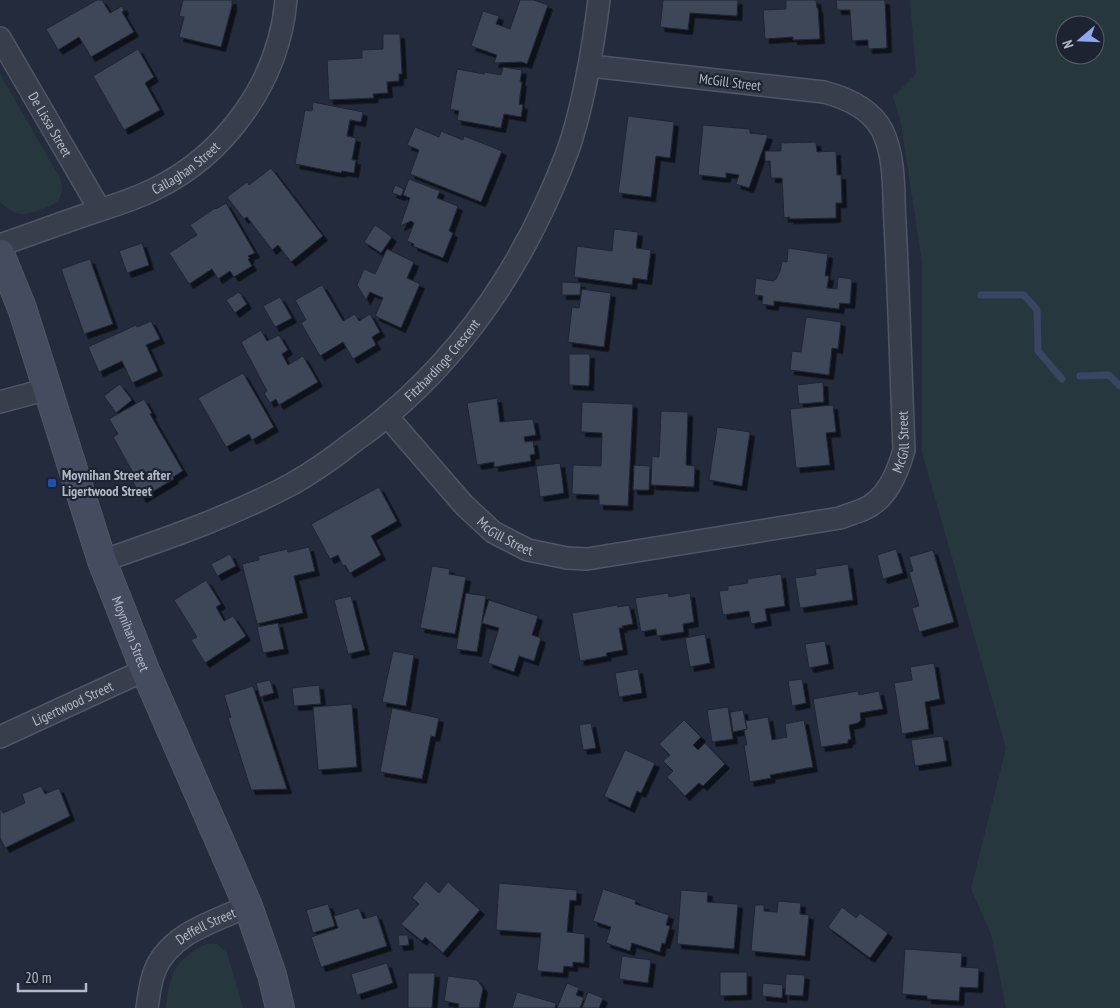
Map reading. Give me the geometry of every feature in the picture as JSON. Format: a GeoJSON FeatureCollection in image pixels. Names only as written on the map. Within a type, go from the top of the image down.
{"type":"FeatureCollection","features":[{"type":"Feature","properties":{"kind":"street","name":"Callaghan Street"},"geometry":{"type":"LineString","coordinates":[[0,245],[154,190],[195,165],[230,132],[258,93],[276,49],[286,0]]}},
{"type":"Feature","properties":{"kind":"street","name":"Fitzhardinge Crescent"},"geometry":{"type":"LineString","coordinates":[[102,561],[224,517],[293,483],[326,463],[387,416],[441,364],[465,335],[509,274],[523,250],[563,165],[591,66],[599,0]]}},
{"type":"Feature","properties":{"kind":"street","name":"De Lissa Street"},"geometry":{"type":"LineString","coordinates":[[0,38],[100,210]]}},
{"type":"Feature","properties":{"kind":"street","name":"McGill Street"},"geometry":{"type":"LineString","coordinates":[[387,416],[464,505],[493,532],[528,550],[567,558],[587,559],[840,518],[863,510],[874,503],[891,485],[897,474],[904,450],[896,247],[891,154],[876,121],[858,104],[824,92],[591,66]]}},
{"type":"Feature","properties":{"kind":"street","name":"Moynihan Street"},"geometry":{"type":"LineString","coordinates":[[0,254],[22,308],[102,561],[145,670],[248,906],[272,975],[280,1008]]}},
{"type":"Feature","properties":{"kind":"street"},"geometry":{"type":"LineString","coordinates":[[0,402],[48,389]]}},
{"type":"Feature","properties":{"kind":"street","name":"Ligertwood Street"},"geometry":{"type":"LineString","coordinates":[[0,737],[145,670]]}},
{"type":"Feature","properties":{"kind":"street","name":"Deffell Street"},"geometry":{"type":"LineString","coordinates":[[147,1008],[155,970],[167,950],[185,935],[248,906]]}},
{"type":"Feature","properties":{"kind":"shaded area"},"geometry":{"type":"Polygon","coordinates":[[[910,0],[1120,0],[1120,1008],[1006,1008],[991,934],[971,889],[1006,748],[922,452],[922,263],[901,123],[893,97],[916,74],[910,0]]]}},
{"type":"Feature","properties":{"kind":"shaded area"},"geometry":{"type":"Polygon","coordinates":[[[0,74],[60,178],[62,185],[61,195],[56,202],[46,208],[28,214],[9,210],[0,202],[0,74]]]}},
{"type":"Feature","properties":{"kind":"shaded area"},"geometry":{"type":"Polygon","coordinates":[[[206,944],[217,944],[227,953],[243,1008],[166,1008],[169,986],[175,969],[187,956],[206,944]]]}},
{"type":"Feature","properties":{"kind":"building"},"geometry":{"type":"Polygon","coordinates":[[[97,0],[102,0],[110,13],[122,6],[124,10],[122,12],[134,32],[91,57],[79,37],[58,50],[46,29],[97,0]]]}},
{"type":"Feature","properties":{"kind":"building"},"geometry":{"type":"Polygon","coordinates":[[[183,0],[232,0],[221,47],[179,37],[184,17],[179,16],[183,0]]]}},
{"type":"Feature","properties":{"kind":"building"},"geometry":{"type":"Polygon","coordinates":[[[520,0],[534,0],[548,5],[527,64],[522,62],[494,63],[497,55],[471,46],[483,11],[499,16],[496,24],[510,29],[520,0]]]}},
{"type":"Feature","properties":{"kind":"building"},"geometry":{"type":"Polygon","coordinates":[[[663,0],[738,0],[737,16],[690,13],[688,30],[660,27],[663,0]]]}},
{"type":"Feature","properties":{"kind":"building"},"geometry":{"type":"Polygon","coordinates":[[[786,0],[816,0],[820,39],[793,40],[793,37],[765,39],[763,10],[786,9],[786,0]]]}},
{"type":"Feature","properties":{"kind":"building"},"geometry":{"type":"Polygon","coordinates":[[[836,0],[885,0],[887,48],[868,49],[868,40],[852,41],[850,10],[837,10],[836,0]]]}},
{"type":"Feature","properties":{"kind":"building"},"geometry":{"type":"Polygon","coordinates":[[[383,34],[400,34],[402,74],[399,74],[399,81],[387,82],[388,93],[373,94],[374,98],[329,100],[327,60],[362,58],[362,50],[383,49],[383,34]]]}},
{"type":"Feature","properties":{"kind":"building"},"geometry":{"type":"Polygon","coordinates":[[[138,49],[154,77],[145,83],[160,110],[124,130],[93,76],[138,49]]]}},
{"type":"Feature","properties":{"kind":"building"},"geometry":{"type":"Polygon","coordinates":[[[503,67],[522,70],[519,104],[523,105],[521,117],[504,114],[501,128],[457,120],[459,111],[450,109],[457,69],[501,75],[503,67]]]}},
{"type":"Feature","properties":{"kind":"building"},"geometry":{"type":"Polygon","coordinates":[[[313,102],[363,112],[361,122],[350,120],[347,136],[356,138],[352,160],[356,160],[354,173],[342,171],[341,173],[295,164],[305,110],[312,111],[313,102]]]}},
{"type":"Feature","properties":{"kind":"building"},"geometry":{"type":"Polygon","coordinates":[[[628,116],[674,122],[670,158],[656,156],[651,197],[618,193],[628,116]]]}},
{"type":"Feature","properties":{"kind":"building"},"geometry":{"type":"Polygon","coordinates":[[[703,125],[750,129],[750,133],[768,135],[749,188],[736,184],[739,175],[726,173],[726,178],[698,175],[703,125]]]}},
{"type":"Feature","properties":{"kind":"building"},"geometry":{"type":"Polygon","coordinates":[[[415,127],[439,137],[441,131],[463,140],[464,136],[502,151],[481,202],[410,174],[419,150],[407,145],[415,127]]]}},
{"type":"Feature","properties":{"kind":"building"},"geometry":{"type":"Polygon","coordinates":[[[816,142],[817,152],[836,151],[837,175],[841,175],[842,203],[836,203],[836,218],[784,218],[782,178],[771,178],[770,161],[765,161],[765,151],[781,151],[781,143],[816,142]]]}},
{"type":"Feature","properties":{"kind":"building"},"geometry":{"type":"Polygon","coordinates":[[[271,168],[323,236],[291,262],[278,245],[272,250],[247,217],[244,219],[227,197],[247,182],[249,185],[271,168]]]}},
{"type":"Feature","properties":{"kind":"building"},"geometry":{"type":"Polygon","coordinates":[[[409,179],[440,191],[437,198],[458,206],[449,231],[453,233],[443,258],[413,246],[414,244],[407,241],[414,223],[411,221],[400,226],[410,198],[403,195],[409,179]]]}},
{"type":"Feature","properties":{"kind":"building"},"geometry":{"type":"Polygon","coordinates":[[[395,185],[404,189],[401,196],[392,193],[395,185]]]}},
{"type":"Feature","properties":{"kind":"building"},"geometry":{"type":"Polygon","coordinates":[[[226,203],[255,253],[248,256],[252,266],[234,277],[230,271],[218,279],[212,269],[189,284],[169,253],[197,235],[190,225],[226,203]]]}},
{"type":"Feature","properties":{"kind":"building"},"geometry":{"type":"Polygon","coordinates":[[[375,225],[392,237],[381,253],[364,242],[375,225]]]}},
{"type":"Feature","properties":{"kind":"building"},"geometry":{"type":"Polygon","coordinates":[[[614,229],[638,232],[636,248],[651,250],[647,280],[633,278],[632,285],[574,277],[577,246],[612,251],[614,229]]]}},
{"type":"Feature","properties":{"kind":"building"},"geometry":{"type":"Polygon","coordinates":[[[142,243],[149,265],[127,273],[119,251],[142,243]]]}},
{"type":"Feature","properties":{"kind":"building"},"geometry":{"type":"Polygon","coordinates":[[[788,248],[828,254],[825,276],[829,276],[827,288],[837,289],[838,277],[852,279],[850,304],[840,303],[839,309],[774,301],[774,306],[762,304],[763,296],[754,295],[756,278],[773,281],[776,279],[782,261],[787,262],[788,248]]]}},
{"type":"Feature","properties":{"kind":"building"},"geometry":{"type":"Polygon","coordinates":[[[387,249],[414,262],[407,278],[420,284],[401,328],[375,316],[383,298],[370,292],[366,300],[357,285],[364,269],[375,274],[387,249]]]}},
{"type":"Feature","properties":{"kind":"building"},"geometry":{"type":"Polygon","coordinates":[[[90,259],[113,324],[84,334],[61,269],[90,259]]]}},
{"type":"Feature","properties":{"kind":"building"},"geometry":{"type":"Polygon","coordinates":[[[562,282],[581,283],[580,295],[562,295],[562,282]]]}},
{"type":"Feature","properties":{"kind":"building"},"geometry":{"type":"Polygon","coordinates":[[[322,285],[343,321],[355,314],[359,321],[370,314],[380,332],[372,337],[376,345],[353,359],[343,342],[320,356],[301,323],[306,320],[295,300],[322,285]]]}},
{"type":"Feature","properties":{"kind":"building"},"geometry":{"type":"Polygon","coordinates":[[[582,289],[611,293],[604,347],[568,342],[572,307],[579,308],[582,289]]]}},
{"type":"Feature","properties":{"kind":"building"},"geometry":{"type":"Polygon","coordinates":[[[239,292],[247,304],[235,313],[226,300],[239,292]]]}},
{"type":"Feature","properties":{"kind":"building"},"geometry":{"type":"Polygon","coordinates":[[[280,297],[292,318],[275,327],[263,306],[280,297]]]}},
{"type":"Feature","properties":{"kind":"building"},"geometry":{"type":"Polygon","coordinates":[[[806,317],[841,322],[838,349],[832,348],[829,375],[790,370],[792,351],[801,352],[806,317]]]}},
{"type":"Feature","properties":{"kind":"building"},"geometry":{"type":"Polygon","coordinates":[[[151,321],[160,339],[146,345],[158,371],[132,383],[122,361],[99,372],[88,347],[136,325],[137,327],[151,321]]]}},
{"type":"Feature","properties":{"kind":"building"},"geometry":{"type":"Polygon","coordinates":[[[261,330],[267,341],[279,335],[288,350],[282,354],[288,365],[303,356],[318,382],[279,405],[276,399],[270,403],[264,393],[267,391],[241,342],[261,330]]]}},
{"type":"Feature","properties":{"kind":"building"},"geometry":{"type":"Polygon","coordinates":[[[569,354],[590,354],[589,386],[569,385],[569,354]]]}},
{"type":"Feature","properties":{"kind":"building"},"geometry":{"type":"Polygon","coordinates":[[[243,373],[274,427],[252,440],[249,434],[226,447],[198,398],[243,373]]]}},
{"type":"Feature","properties":{"kind":"building"},"geometry":{"type":"Polygon","coordinates":[[[823,382],[824,402],[799,404],[797,385],[823,382]]]}},
{"type":"Feature","properties":{"kind":"building"},"geometry":{"type":"Polygon","coordinates":[[[120,384],[132,400],[116,413],[104,396],[120,384]]]}},
{"type":"Feature","properties":{"kind":"building"},"geometry":{"type":"Polygon","coordinates":[[[497,398],[500,422],[533,419],[536,435],[524,437],[525,442],[533,441],[535,454],[530,455],[531,461],[494,467],[494,462],[477,465],[467,403],[497,398]]]}},
{"type":"Feature","properties":{"kind":"building"},"geometry":{"type":"Polygon","coordinates":[[[144,399],[152,413],[150,414],[183,471],[173,477],[174,479],[142,498],[128,473],[132,471],[113,437],[118,434],[109,419],[144,399]]]}},
{"type":"Feature","properties":{"kind":"building"},"geometry":{"type":"Polygon","coordinates":[[[582,402],[633,404],[628,506],[599,505],[599,495],[572,494],[573,465],[601,466],[602,433],[581,432],[582,402]]]}},
{"type":"Feature","properties":{"kind":"building"},"geometry":{"type":"Polygon","coordinates":[[[833,405],[836,432],[826,433],[830,465],[796,468],[790,409],[833,405]]]}},
{"type":"Feature","properties":{"kind":"building"},"geometry":{"type":"Polygon","coordinates":[[[661,411],[688,412],[686,465],[695,466],[694,487],[651,485],[652,456],[659,457],[661,411]]]}},
{"type":"Feature","properties":{"kind":"building"},"geometry":{"type":"Polygon","coordinates":[[[717,427],[750,432],[742,486],[709,480],[717,427]]]}},
{"type":"Feature","properties":{"kind":"building"},"geometry":{"type":"Polygon","coordinates":[[[560,463],[564,493],[540,497],[536,466],[560,463]]]}},
{"type":"Feature","properties":{"kind":"building"},"geometry":{"type":"Polygon","coordinates":[[[634,465],[650,466],[649,490],[633,490],[634,465]]]}},
{"type":"Feature","properties":{"kind":"building"},"geometry":{"type":"Polygon","coordinates":[[[379,487],[397,521],[371,536],[381,555],[350,573],[345,565],[343,566],[338,555],[330,559],[311,524],[379,487]]]}},
{"type":"Feature","properties":{"kind":"building"},"geometry":{"type":"Polygon","coordinates":[[[309,547],[315,571],[294,576],[303,613],[257,624],[242,564],[259,560],[258,556],[287,549],[288,552],[309,547]]]}},
{"type":"Feature","properties":{"kind":"building"},"geometry":{"type":"Polygon","coordinates":[[[896,549],[903,573],[883,579],[877,555],[896,549]]]}},
{"type":"Feature","properties":{"kind":"building"},"geometry":{"type":"Polygon","coordinates":[[[933,550],[954,622],[919,632],[912,608],[919,606],[909,572],[913,571],[909,557],[933,550]]]}},
{"type":"Feature","properties":{"kind":"building"},"geometry":{"type":"Polygon","coordinates":[[[230,554],[236,566],[217,576],[211,564],[230,554]]]}},
{"type":"Feature","properties":{"kind":"building"},"geometry":{"type":"Polygon","coordinates":[[[848,564],[853,600],[800,608],[795,578],[816,575],[815,569],[848,564]]]}},
{"type":"Feature","properties":{"kind":"building"},"geometry":{"type":"Polygon","coordinates":[[[432,566],[450,569],[449,574],[466,577],[455,634],[420,628],[432,566]]]}},
{"type":"Feature","properties":{"kind":"building"},"geometry":{"type":"Polygon","coordinates":[[[781,574],[785,606],[765,609],[767,621],[751,624],[749,611],[723,615],[719,591],[728,590],[728,586],[748,583],[747,579],[781,574]]]}},
{"type":"Feature","properties":{"kind":"building"},"geometry":{"type":"Polygon","coordinates":[[[206,580],[221,604],[216,607],[224,621],[233,616],[246,636],[205,663],[191,640],[197,637],[174,600],[206,580]]]}},
{"type":"Feature","properties":{"kind":"building"},"geometry":{"type":"Polygon","coordinates":[[[466,593],[486,596],[477,652],[456,649],[466,593]]]}},
{"type":"Feature","properties":{"kind":"building"},"geometry":{"type":"Polygon","coordinates":[[[668,593],[669,597],[690,593],[694,622],[683,624],[684,632],[657,636],[656,629],[641,632],[635,598],[668,593]]]}},
{"type":"Feature","properties":{"kind":"building"},"geometry":{"type":"Polygon","coordinates":[[[351,596],[365,650],[348,654],[334,600],[351,596]]]}},
{"type":"Feature","properties":{"kind":"building"},"geometry":{"type":"Polygon","coordinates":[[[489,600],[538,616],[532,635],[541,638],[534,661],[519,656],[514,672],[488,663],[499,628],[482,623],[489,600]]]}},
{"type":"Feature","properties":{"kind":"building"},"geometry":{"type":"Polygon","coordinates":[[[617,605],[618,607],[629,605],[633,624],[619,628],[623,650],[606,653],[607,656],[580,661],[572,613],[617,605]]]}},
{"type":"Feature","properties":{"kind":"building"},"geometry":{"type":"Polygon","coordinates":[[[278,623],[284,649],[263,653],[257,627],[278,623]]]}},
{"type":"Feature","properties":{"kind":"building"},"geometry":{"type":"Polygon","coordinates":[[[705,634],[710,663],[690,667],[685,638],[705,634]]]}},
{"type":"Feature","properties":{"kind":"building"},"geometry":{"type":"Polygon","coordinates":[[[825,641],[829,664],[809,668],[805,644],[825,641]]]}},
{"type":"Feature","properties":{"kind":"building"},"geometry":{"type":"Polygon","coordinates":[[[393,651],[414,655],[406,706],[382,702],[393,651]]]}},
{"type":"Feature","properties":{"kind":"building"},"geometry":{"type":"Polygon","coordinates":[[[934,663],[940,699],[925,702],[929,729],[902,734],[894,683],[912,680],[910,667],[934,663]]]}},
{"type":"Feature","properties":{"kind":"building"},"geometry":{"type":"Polygon","coordinates":[[[638,669],[642,693],[619,697],[615,673],[638,669]]]}},
{"type":"Feature","properties":{"kind":"building"},"geometry":{"type":"Polygon","coordinates":[[[802,679],[806,703],[792,706],[788,681],[802,679]]]}},
{"type":"Feature","properties":{"kind":"building"},"geometry":{"type":"Polygon","coordinates":[[[270,680],[274,693],[260,697],[256,683],[270,680]]]}},
{"type":"Feature","properties":{"kind":"building"},"geometry":{"type":"Polygon","coordinates":[[[319,685],[321,704],[294,706],[292,688],[319,685]]]}},
{"type":"Feature","properties":{"kind":"building"},"geometry":{"type":"Polygon","coordinates":[[[253,686],[287,789],[251,790],[228,718],[231,717],[224,695],[253,686]]]}},
{"type":"Feature","properties":{"kind":"building"},"geometry":{"type":"Polygon","coordinates":[[[858,691],[859,695],[879,691],[883,709],[860,713],[861,720],[858,723],[849,725],[851,739],[848,740],[848,743],[821,747],[813,699],[858,691]]]}},
{"type":"Feature","properties":{"kind":"building"},"geometry":{"type":"Polygon","coordinates":[[[352,704],[357,767],[318,770],[313,707],[352,704]]]}},
{"type":"Feature","properties":{"kind":"building"},"geometry":{"type":"Polygon","coordinates":[[[728,707],[733,739],[712,742],[707,710],[728,707]]]}},
{"type":"Feature","properties":{"kind":"building"},"geometry":{"type":"Polygon","coordinates":[[[392,708],[439,718],[435,737],[431,736],[422,779],[380,772],[392,708]]]}},
{"type":"Feature","properties":{"kind":"building"},"geometry":{"type":"Polygon","coordinates":[[[743,710],[747,729],[733,732],[730,712],[743,710]]]}},
{"type":"Feature","properties":{"kind":"building"},"geometry":{"type":"Polygon","coordinates":[[[768,717],[772,740],[787,737],[785,724],[804,720],[813,767],[770,775],[771,778],[750,782],[744,745],[747,745],[744,730],[747,729],[745,721],[768,717]]]}},
{"type":"Feature","properties":{"kind":"building"},"geometry":{"type":"Polygon","coordinates":[[[684,720],[701,737],[693,745],[698,750],[705,743],[725,764],[703,786],[699,783],[685,796],[667,777],[673,771],[663,761],[670,755],[659,744],[684,720]]]}},
{"type":"Feature","properties":{"kind":"building"},"geometry":{"type":"Polygon","coordinates":[[[591,723],[596,748],[583,750],[579,725],[591,723]]]}},
{"type":"Feature","properties":{"kind":"building"},"geometry":{"type":"Polygon","coordinates":[[[943,736],[947,761],[915,766],[911,740],[943,736]]]}},
{"type":"Feature","properties":{"kind":"building"},"geometry":{"type":"Polygon","coordinates":[[[625,750],[655,763],[641,793],[637,791],[630,808],[604,796],[625,750]]]}},
{"type":"Feature","properties":{"kind":"building"},"geometry":{"type":"Polygon","coordinates":[[[41,786],[45,794],[59,788],[70,816],[5,848],[0,838],[0,807],[3,813],[25,803],[22,794],[41,786]]]}},
{"type":"Feature","properties":{"kind":"building"},"geometry":{"type":"Polygon","coordinates":[[[426,881],[439,893],[448,882],[480,910],[443,953],[425,937],[422,941],[401,924],[419,904],[412,898],[426,881]]]}},
{"type":"Feature","properties":{"kind":"building"},"geometry":{"type":"Polygon","coordinates":[[[499,883],[577,890],[576,901],[570,900],[567,932],[585,934],[584,963],[573,962],[573,967],[564,966],[563,973],[537,971],[541,933],[496,930],[499,883]]]}},
{"type":"Feature","properties":{"kind":"building"},"geometry":{"type":"Polygon","coordinates":[[[603,889],[636,900],[635,904],[669,915],[666,925],[670,926],[665,944],[662,943],[660,952],[632,943],[630,951],[606,943],[611,927],[593,921],[603,889]]]}},
{"type":"Feature","properties":{"kind":"building"},"geometry":{"type":"Polygon","coordinates":[[[681,890],[708,892],[707,902],[738,904],[734,949],[677,944],[681,890]]]}},
{"type":"Feature","properties":{"kind":"building"},"geometry":{"type":"Polygon","coordinates":[[[778,901],[801,903],[800,914],[809,915],[805,956],[751,951],[755,905],[764,905],[764,911],[777,912],[778,901]]]}},
{"type":"Feature","properties":{"kind":"building"},"geometry":{"type":"Polygon","coordinates":[[[328,904],[335,926],[313,933],[306,910],[328,904]]]}},
{"type":"Feature","properties":{"kind":"building"},"geometry":{"type":"Polygon","coordinates":[[[842,907],[856,918],[860,913],[888,933],[870,958],[828,927],[842,907]]]}},
{"type":"Feature","properties":{"kind":"building"},"geometry":{"type":"Polygon","coordinates":[[[359,908],[363,919],[377,915],[387,946],[321,967],[311,937],[338,928],[334,916],[359,908]]]}},
{"type":"Feature","properties":{"kind":"building"},"geometry":{"type":"Polygon","coordinates":[[[398,935],[408,935],[409,945],[399,946],[398,935]]]}},
{"type":"Feature","properties":{"kind":"building"},"geometry":{"type":"Polygon","coordinates":[[[905,949],[962,953],[961,967],[979,968],[978,988],[960,987],[959,1001],[927,999],[927,996],[902,994],[905,949]]]}},
{"type":"Feature","properties":{"kind":"building"},"geometry":{"type":"Polygon","coordinates":[[[622,956],[651,960],[648,983],[619,979],[622,956]]]}},
{"type":"Feature","properties":{"kind":"building"},"geometry":{"type":"Polygon","coordinates":[[[387,963],[393,983],[357,995],[351,974],[387,963]]]}},
{"type":"Feature","properties":{"kind":"building"},"geometry":{"type":"Polygon","coordinates":[[[720,972],[747,972],[747,995],[720,996],[720,972]]]}},
{"type":"Feature","properties":{"kind":"building"},"geometry":{"type":"Polygon","coordinates":[[[408,973],[435,973],[432,1008],[408,1008],[408,973]]]}},
{"type":"Feature","properties":{"kind":"building"},"geometry":{"type":"Polygon","coordinates":[[[786,974],[805,975],[803,996],[785,995],[786,974]]]}},
{"type":"Feature","properties":{"kind":"building"},"geometry":{"type":"Polygon","coordinates":[[[448,976],[477,980],[483,988],[479,1008],[458,1008],[459,1004],[444,1001],[448,976]]]}},
{"type":"Feature","properties":{"kind":"building"},"geometry":{"type":"Polygon","coordinates":[[[567,983],[579,988],[576,995],[584,998],[580,1008],[557,1008],[567,983]]]}},
{"type":"Feature","properties":{"kind":"building"},"geometry":{"type":"Polygon","coordinates":[[[763,983],[783,985],[782,998],[762,996],[763,983]]]}},
{"type":"Feature","properties":{"kind":"building"},"geometry":{"type":"Polygon","coordinates":[[[517,992],[556,1003],[555,1008],[512,1008],[517,992]]]}},
{"type":"Feature","properties":{"kind":"building"},"geometry":{"type":"Polygon","coordinates":[[[588,992],[603,998],[599,1008],[582,1008],[588,992]]]}},
{"type":"Feature","properties":{"kind":"waterway"},"geometry":{"type":"LineString","coordinates":[[981,295],[1024,295],[1037,310],[1038,351],[1062,379]]}},
{"type":"Feature","properties":{"kind":"waterway"},"geometry":{"type":"LineString","coordinates":[[1080,376],[1109,375],[1120,386]]}},
{"type":"Feature","properties":{"kind":"place","name":"Moynihan Street after Ligertwood Street"},"geometry":{"type":"Point","coordinates":[52,483]}}]}
